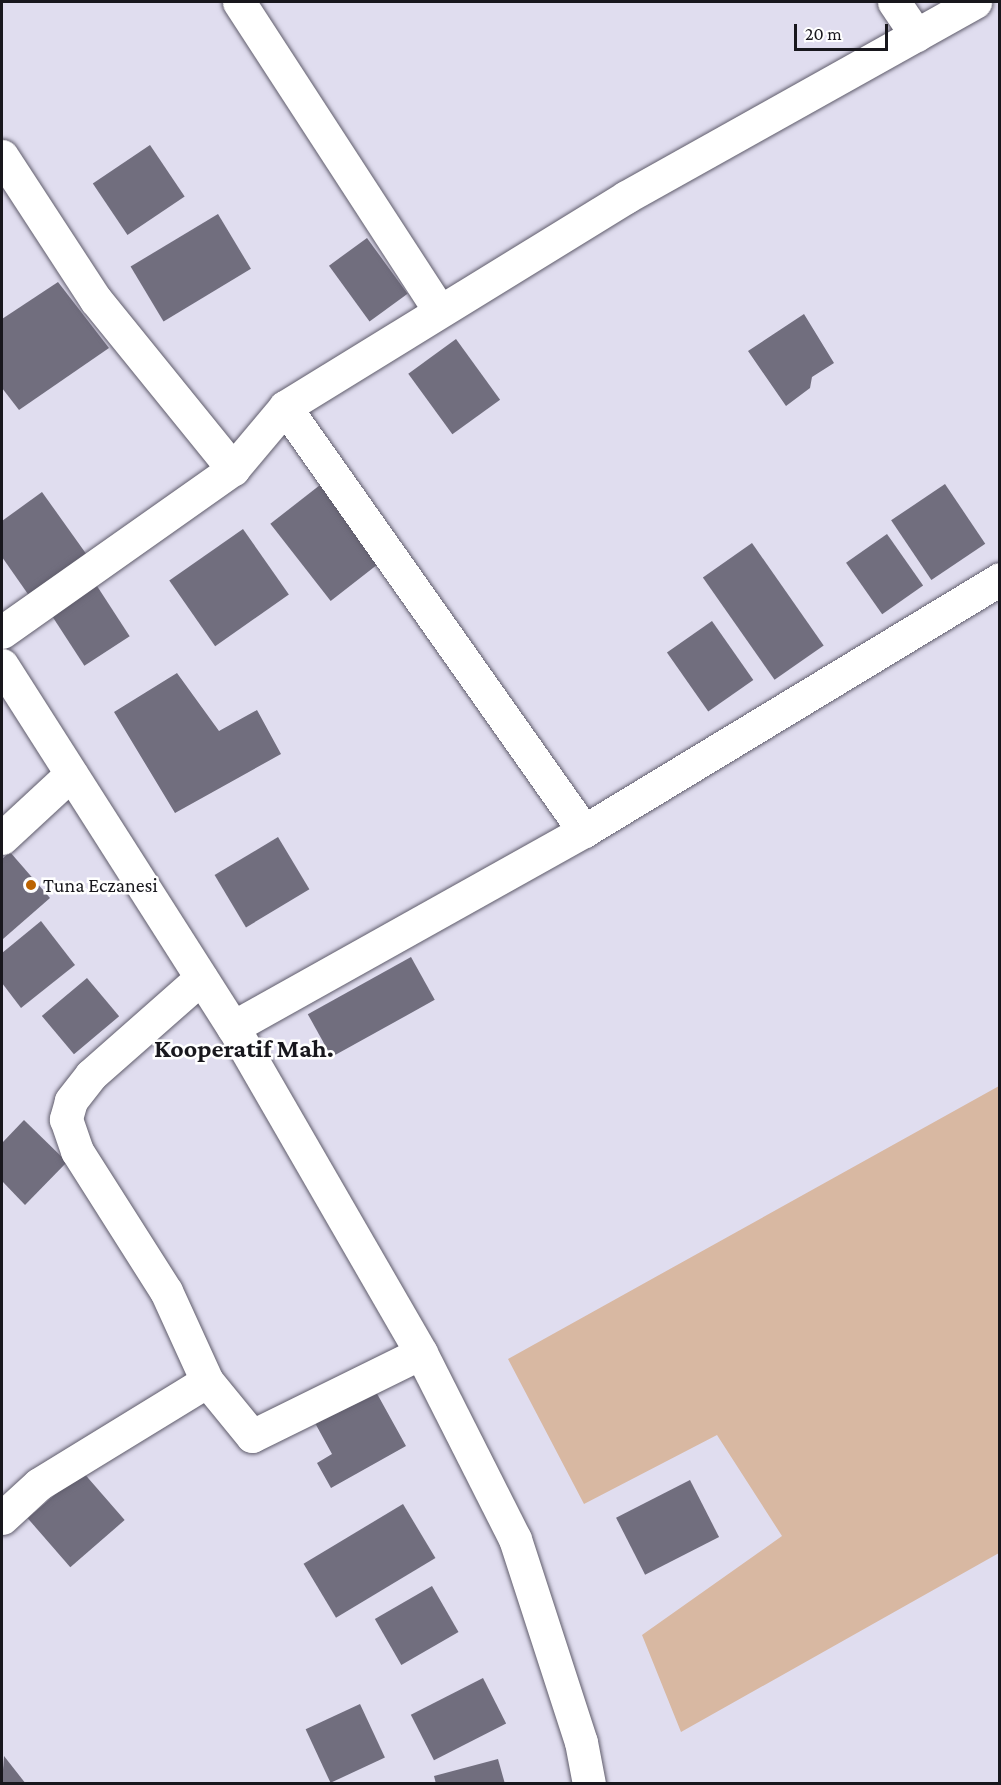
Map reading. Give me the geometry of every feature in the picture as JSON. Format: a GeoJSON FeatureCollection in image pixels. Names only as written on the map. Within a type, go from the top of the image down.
{"type":"FeatureCollection","features":[{"type":"Feature","properties":{"kind":"street"},"geometry":{"type":"LineString","coordinates":[[239,2],[439,310]]}},
{"type":"Feature","properties":{"kind":"street"},"geometry":{"type":"LineString","coordinates":[[894,2],[916,35]]}},
{"type":"Feature","properties":{"kind":"street"},"geometry":{"type":"LineString","coordinates":[[2,632],[233,469],[285,407],[439,310],[626,197],[975,2]]}},
{"type":"Feature","properties":{"kind":"street"},"geometry":{"type":"LineString","coordinates":[[2,156],[96,300],[233,469]]}},
{"type":"Feature","properties":{"kind":"street"},"geometry":{"type":"LineString","coordinates":[[285,407],[584,831]]}},
{"type":"Feature","properties":{"kind":"street"},"geometry":{"type":"LineString","coordinates":[[233,1027],[584,831],[999,579]]}},
{"type":"Feature","properties":{"kind":"street"},"geometry":{"type":"LineString","coordinates":[[2,666],[233,1027],[422,1353],[515,1539],[581,1742],[589,1784]]}},
{"type":"Feature","properties":{"kind":"street"},"geometry":{"type":"LineString","coordinates":[[2,838],[71,774]]}},
{"type":"Feature","properties":{"kind":"street"},"geometry":{"type":"LineString","coordinates":[[201,978],[90,1075],[71,1101],[66,1119],[77,1151],[166,1291],[207,1381],[252,1436],[422,1353]]}},
{"type":"Feature","properties":{"kind":"street"},"geometry":{"type":"LineString","coordinates":[[2,1518],[39,1484],[207,1381]]}},
{"type":"Feature","properties":{"kind":"shaded area"},"geometry":{"type":"Polygon","coordinates":[[[999,1086],[999,1553],[681,1732],[642,1635],[782,1536],[717,1435],[584,1504],[508,1359],[999,1086]]]}},
{"type":"Feature","properties":{"kind":"building"},"geometry":{"type":"Polygon","coordinates":[[[150,145],[185,196],[127,235],[93,184],[150,145]]]}},
{"type":"Feature","properties":{"kind":"building"},"geometry":{"type":"Polygon","coordinates":[[[218,214],[251,269],[164,321],[131,267],[218,214]]]}},
{"type":"Feature","properties":{"kind":"building"},"geometry":{"type":"Polygon","coordinates":[[[367,238],[408,294],[370,321],[329,266],[367,238]]]}},
{"type":"Feature","properties":{"kind":"building"},"geometry":{"type":"Polygon","coordinates":[[[58,282],[109,348],[19,410],[2,388],[2,319],[58,282]]]}},
{"type":"Feature","properties":{"kind":"building"},"geometry":{"type":"Polygon","coordinates":[[[804,314],[834,363],[812,377],[810,388],[786,406],[748,351],[804,314]]]}},
{"type":"Feature","properties":{"kind":"building"},"geometry":{"type":"Polygon","coordinates":[[[456,339],[500,400],[452,434],[408,374],[456,339]]]}},
{"type":"Feature","properties":{"kind":"building"},"geometry":{"type":"Polygon","coordinates":[[[945,484],[985,544],[931,580],[891,520],[945,484]]]}},
{"type":"Feature","properties":{"kind":"building"},"geometry":{"type":"Polygon","coordinates":[[[320,485],[380,562],[331,601],[270,524],[320,485]]]}},
{"type":"Feature","properties":{"kind":"building"},"geometry":{"type":"Polygon","coordinates":[[[42,492],[87,555],[30,597],[2,557],[2,521],[42,492]]]}},
{"type":"Feature","properties":{"kind":"building"},"geometry":{"type":"Polygon","coordinates":[[[243,529],[289,595],[215,646],[169,581],[243,529]]]}},
{"type":"Feature","properties":{"kind":"building"},"geometry":{"type":"Polygon","coordinates":[[[887,534],[923,586],[882,614],[846,563],[887,534]]]}},
{"type":"Feature","properties":{"kind":"building"},"geometry":{"type":"Polygon","coordinates":[[[752,543],[824,645],[775,680],[703,577],[752,543]]]}},
{"type":"Feature","properties":{"kind":"building"},"geometry":{"type":"Polygon","coordinates":[[[97,586],[130,636],[84,666],[52,615],[97,586]]]}},
{"type":"Feature","properties":{"kind":"building"},"geometry":{"type":"Polygon","coordinates":[[[712,621],[753,680],[708,712],[667,653],[712,621]]]}},
{"type":"Feature","properties":{"kind":"building"},"geometry":{"type":"Polygon","coordinates":[[[177,673],[219,731],[257,710],[281,754],[175,813],[114,712],[177,673]]]}},
{"type":"Feature","properties":{"kind":"building"},"geometry":{"type":"Polygon","coordinates":[[[278,837],[309,889],[246,927],[215,875],[278,837]]]}},
{"type":"Feature","properties":{"kind":"building"},"geometry":{"type":"Polygon","coordinates":[[[10,852],[50,898],[3,939],[2,859],[10,852]]]}},
{"type":"Feature","properties":{"kind":"building"},"geometry":{"type":"Polygon","coordinates":[[[41,921],[75,965],[21,1008],[2,983],[2,953],[41,921]]]}},
{"type":"Feature","properties":{"kind":"building"},"geometry":{"type":"Polygon","coordinates":[[[411,957],[435,1000],[332,1057],[308,1014],[411,957]]]}},
{"type":"Feature","properties":{"kind":"building"},"geometry":{"type":"Polygon","coordinates":[[[87,978],[119,1016],[74,1054],[42,1016],[87,978]]]}},
{"type":"Feature","properties":{"kind":"building"},"geometry":{"type":"Polygon","coordinates":[[[24,1120],[67,1162],[25,1205],[2,1181],[2,1143],[24,1120]]]}},
{"type":"Feature","properties":{"kind":"building"},"geometry":{"type":"Polygon","coordinates":[[[375,1390],[406,1446],[331,1488],[317,1463],[332,1454],[315,1423],[375,1390]]]}},
{"type":"Feature","properties":{"kind":"building"},"geometry":{"type":"Polygon","coordinates":[[[82,1471],[125,1520],[70,1567],[28,1518],[82,1471]]]}},
{"type":"Feature","properties":{"kind":"building"},"geometry":{"type":"Polygon","coordinates":[[[690,1480],[719,1537],[645,1575],[616,1518],[690,1480]]]}},
{"type":"Feature","properties":{"kind":"building"},"geometry":{"type":"Polygon","coordinates":[[[403,1504],[435,1558],[336,1618],[304,1564],[403,1504]]]}},
{"type":"Feature","properties":{"kind":"building"},"geometry":{"type":"Polygon","coordinates":[[[432,1586],[458,1632],[401,1665],[375,1619],[432,1586]]]}},
{"type":"Feature","properties":{"kind":"building"},"geometry":{"type":"Polygon","coordinates":[[[483,1678],[506,1723],[434,1760],[411,1715],[483,1678]]]}},
{"type":"Feature","properties":{"kind":"building"},"geometry":{"type":"Polygon","coordinates":[[[360,1704],[385,1757],[331,1783],[306,1729],[360,1704]]]}},
{"type":"Feature","properties":{"kind":"building"},"geometry":{"type":"Polygon","coordinates":[[[4,1756],[26,1784],[2,1784],[4,1756]]]}},
{"type":"Feature","properties":{"kind":"building"},"geometry":{"type":"Polygon","coordinates":[[[498,1759],[505,1784],[436,1784],[434,1776],[498,1759]]]}},
{"type":"Feature","properties":{"kind":"place","name":"Tuna Eczanesi"},"geometry":{"type":"Point","coordinates":[31,885]}},
{"type":"Feature","properties":{"kind":"district","name":"Kooperatif Mah."},"geometry":{"type":"Point","coordinates":[244,1049]}}]}
